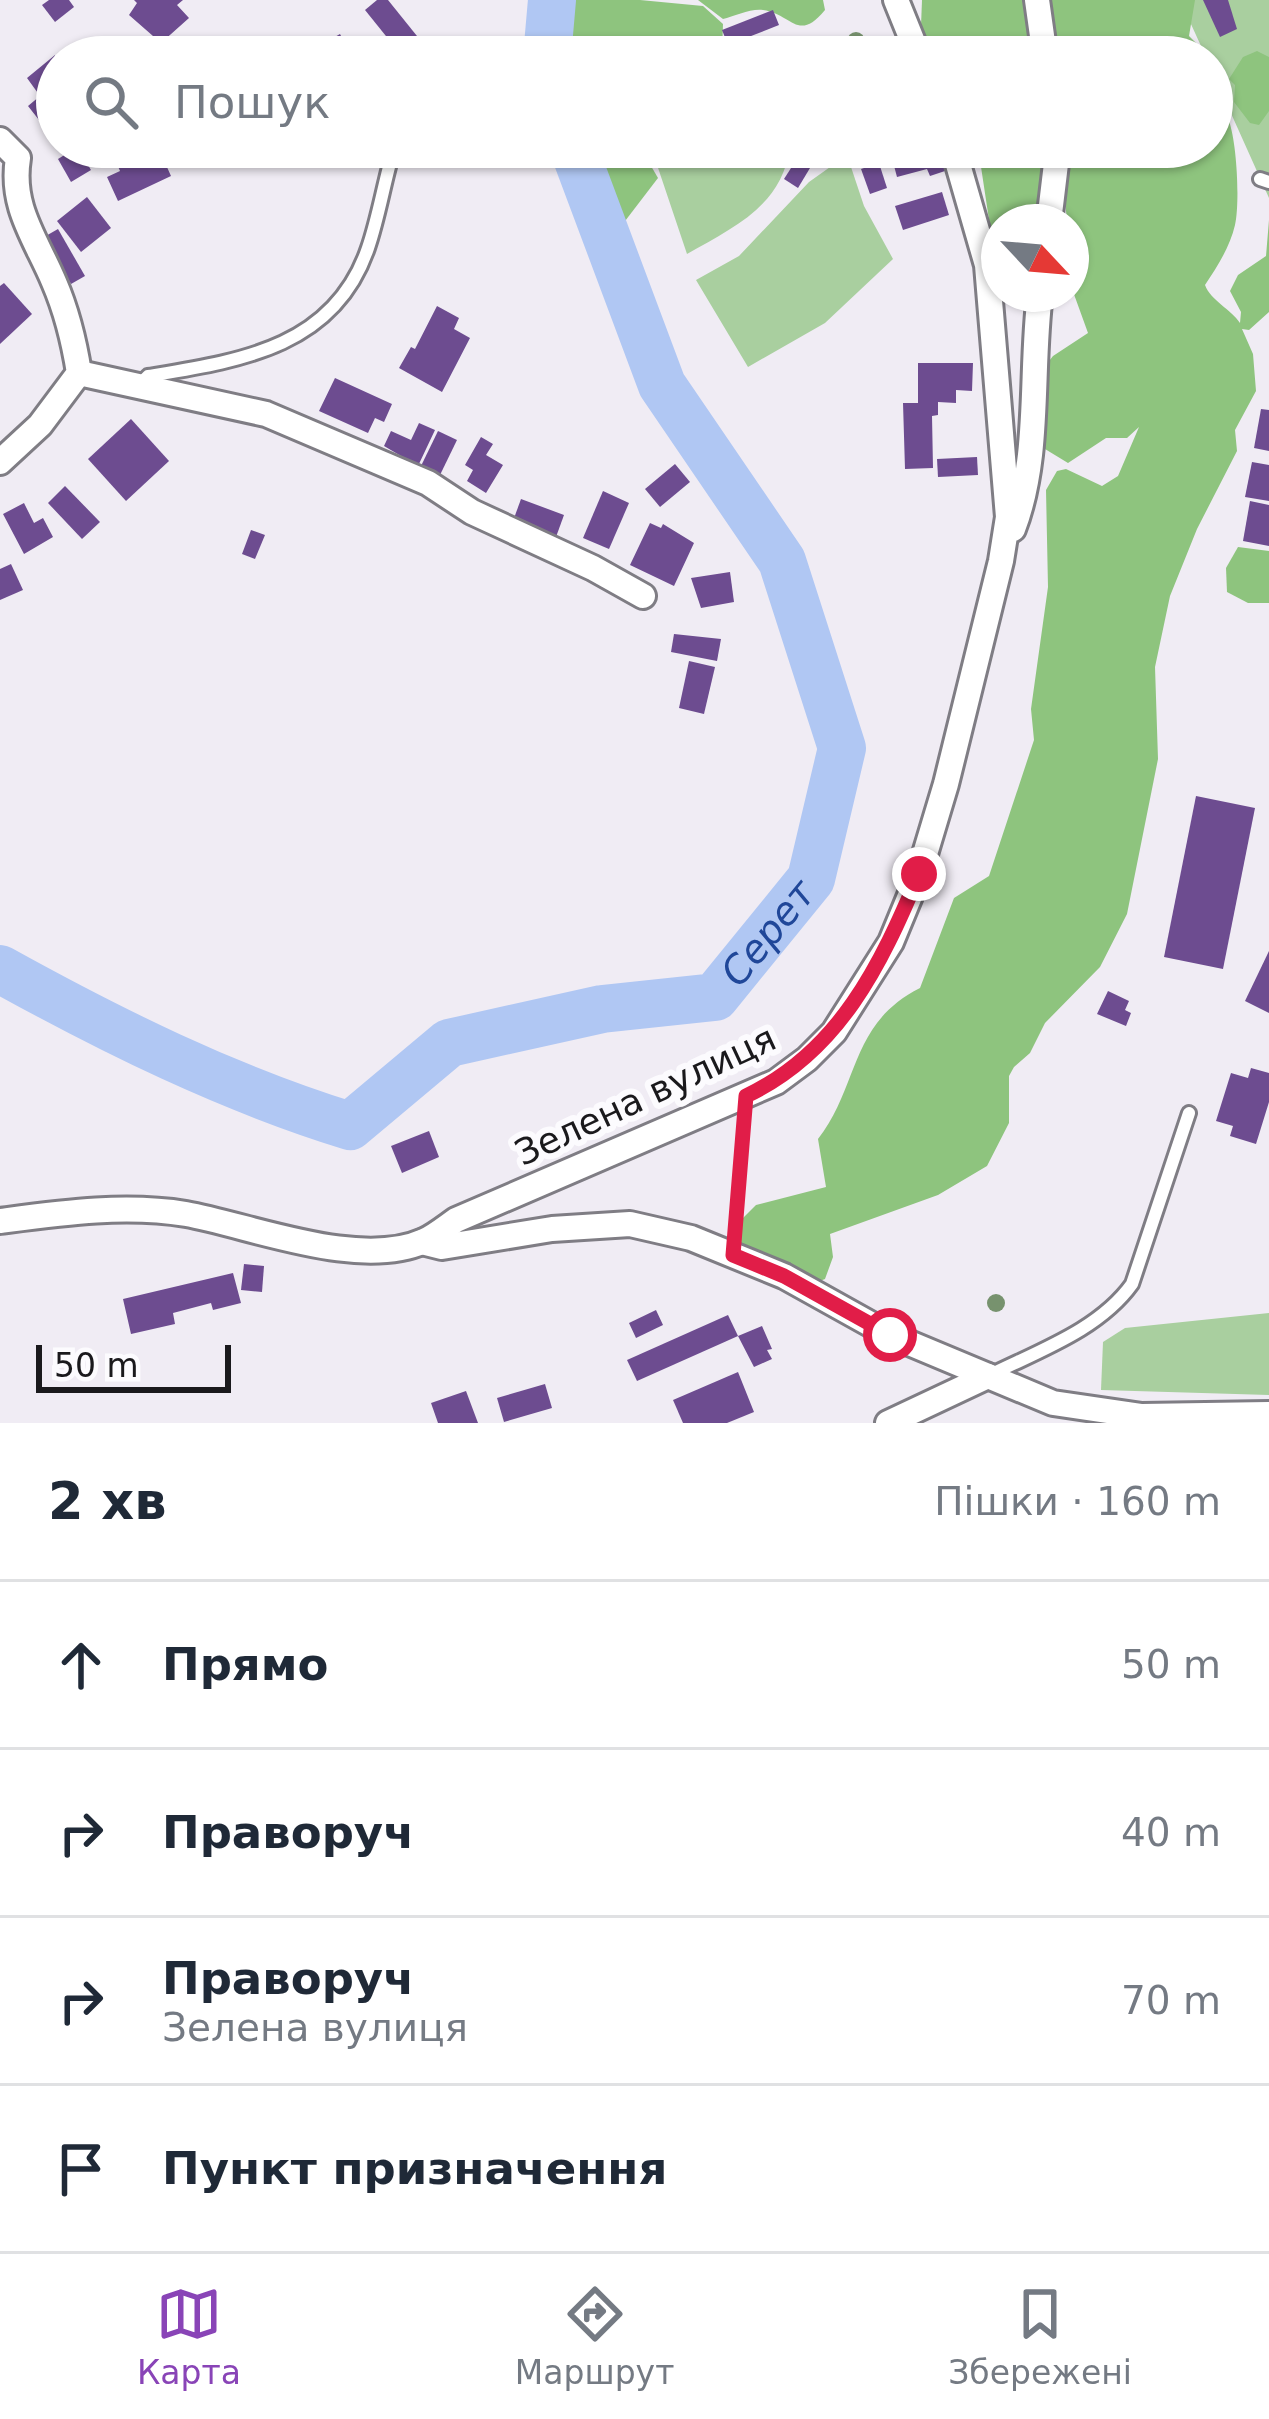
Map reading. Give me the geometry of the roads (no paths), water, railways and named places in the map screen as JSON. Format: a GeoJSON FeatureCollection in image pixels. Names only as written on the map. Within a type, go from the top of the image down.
{"type":"FeatureCollection","features":[{"type":"Feature","properties":{"kind":"street"},"geometry":{"type":"LineString","coordinates":[[896,0],[911,36]]}},
{"type":"Feature","properties":{"kind":"street"},"geometry":{"type":"LineString","coordinates":[[1037,0],[1043,36]]}},
{"type":"Feature","properties":{"kind":"street"},"geometry":{"type":"LineString","coordinates":[[0,140],[17,158],[14,179],[21,216],[54,280],[74,334],[79,373],[40,425],[0,462]]}},
{"type":"Feature","properties":{"kind":"street","name":"Зелена вулиця"},"geometry":{"type":"LineString","coordinates":[[0,1221],[128,1209],[187,1214],[287,1242],[373,1249],[422,1242],[456,1220],[746,1096],[791,1071],[834,1032],[891,942],[919,874],[946,784],[1008,517],[987,265],[959,168]]}},
{"type":"Feature","properties":{"kind":"street"},"geometry":{"type":"LineString","coordinates":[[1051,204],[1055,168]]}},
{"type":"Feature","properties":{"kind":"street"},"geometry":{"type":"LineString","coordinates":[[1001,560],[1025,497],[1039,312]]}},
{"type":"Feature","properties":{"kind":"street"},"geometry":{"type":"LineString","coordinates":[[79,373],[266,415],[343,445],[428,483],[472,512],[643,596]]}},
{"type":"Feature","properties":{"kind":"street"},"geometry":{"type":"LineString","coordinates":[[422,1242],[442,1247],[552,1229],[630,1224],[691,1238],[784,1276],[890,1335],[1053,1402],[1142,1416],[1269,1414]]}},
{"type":"Feature","properties":{"kind":"street"},"geometry":{"type":"LineString","coordinates":[[888,1423],[988,1376]]}},
{"type":"Feature","properties":{"kind":"lane"},"geometry":{"type":"LineString","coordinates":[[138,386],[148,376],[256,357],[305,330],[341,301],[367,251],[388,168]]}},
{"type":"Feature","properties":{"kind":"lane"},"geometry":{"type":"LineString","coordinates":[[988,1376],[1092,1323],[1118,1304],[1132,1283],[1189,1113]]}},
{"type":"Feature","properties":{"kind":"waterway","name":"Серет"},"geometry":{"type":"LineString","coordinates":[[549,36],[552,0]]}},
{"type":"Feature","properties":{"kind":"waterway","name":"Серет"},"geometry":{"type":"LineString","coordinates":[[0,969],[171,1056],[350,1126],[449,1043],[602,1009],[715,997],[811,879],[842,748],[782,561],[662,385],[581,168]]}}]}
